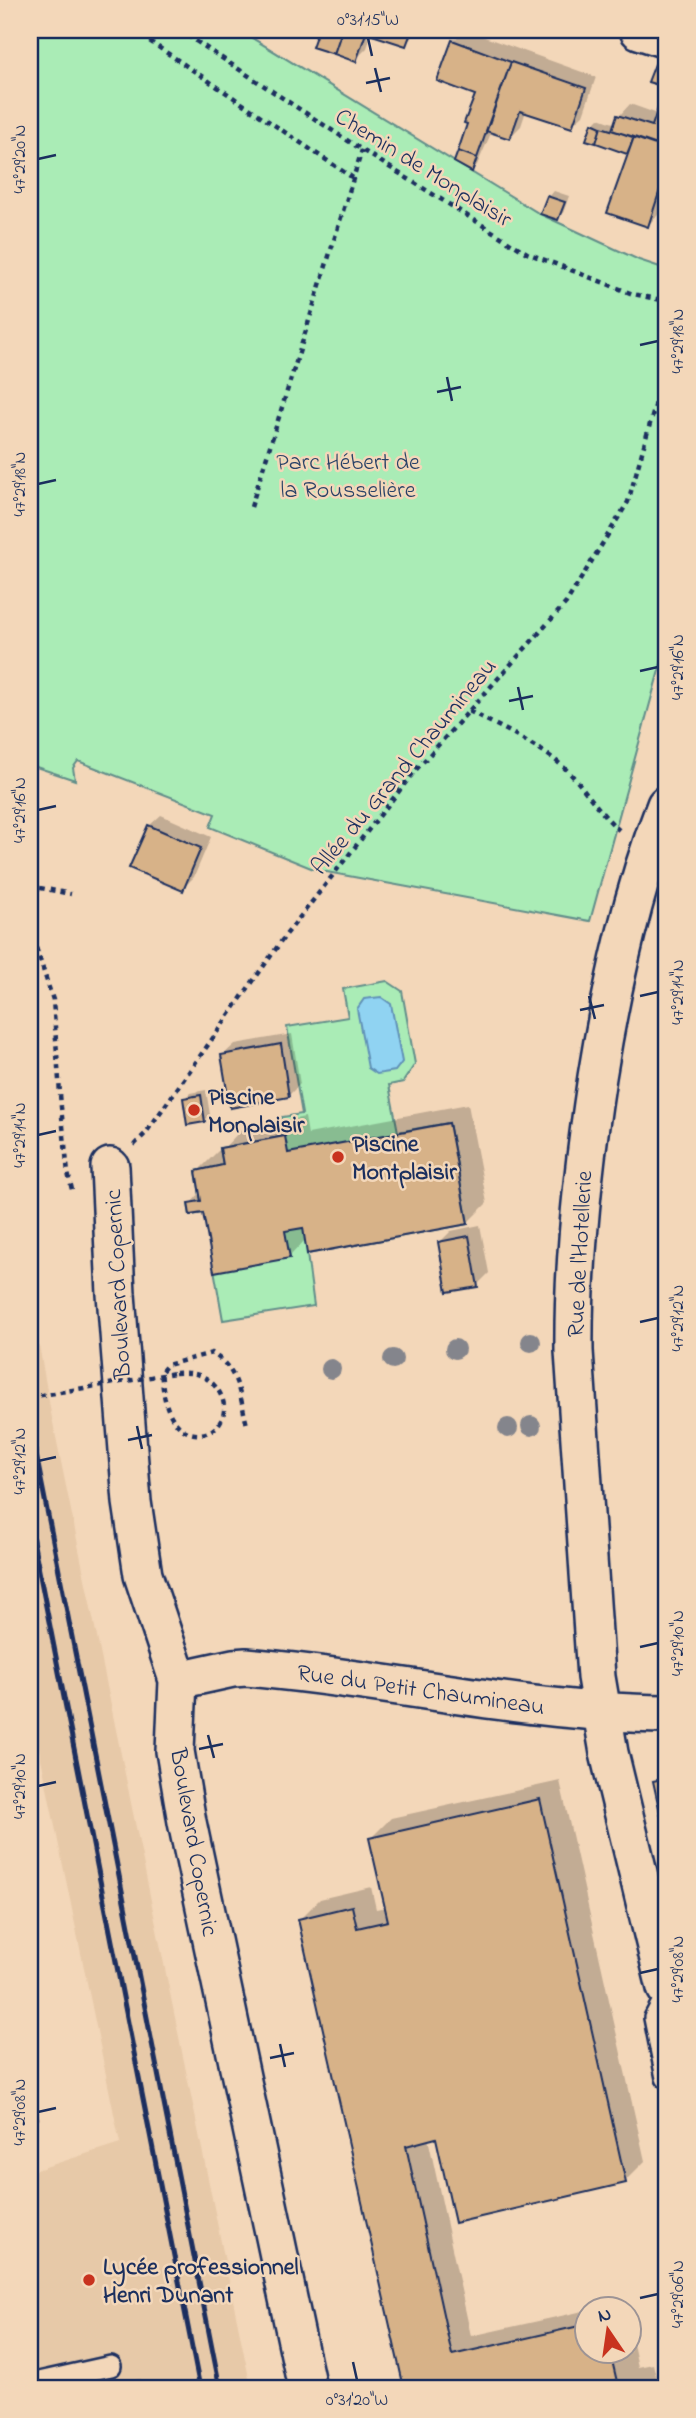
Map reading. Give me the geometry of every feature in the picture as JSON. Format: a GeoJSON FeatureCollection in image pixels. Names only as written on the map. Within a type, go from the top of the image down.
{"type":"FeatureCollection","features":[{"type":"Feature","properties":{"kind":"street"},"geometry":{"type":"LineString","coordinates":[[639,30],[663,38],[666,30]]}},
{"type":"Feature","properties":{"kind":"street","name":"Rue de l'Hotellerie"},"geometry":{"type":"LineString","coordinates":[[666,805],[648,850],[627,927],[606,1026],[585,1150],[575,1258],[574,1351],[595,1663],[601,1712],[666,1988]]}},
{"type":"Feature","properties":{"kind":"street","name":"Boulevard Copernic"},"geometry":{"type":"LineString","coordinates":[[110,1167],[116,1294],[132,1502],[143,1575],[178,1681],[175,1751],[187,1822],[307,2388]]}},
{"type":"Feature","properties":{"kind":"street","name":"Rue du Petit Chaumineau"},"geometry":{"type":"LineString","coordinates":[[178,1681],[246,1667],[601,1712],[666,1714]]}},
{"type":"Feature","properties":{"kind":"lane"},"geometry":{"type":"LineString","coordinates":[[666,1995],[654,2018],[666,2078]]}},
{"type":"Feature","properties":{"kind":"lane"},"geometry":{"type":"LineString","coordinates":[[30,2384],[111,2366]]}},
{"type":"Feature","properties":{"kind":"path"},"geometry":{"type":"LineString","coordinates":[[133,30],[353,178]]}},
{"type":"Feature","properties":{"kind":"path","name":"Chemin de Monplaisir"},"geometry":{"type":"LineString","coordinates":[[179,30],[362,150],[527,253],[633,295],[666,301]]}},
{"type":"Feature","properties":{"kind":"path"},"geometry":{"type":"LineString","coordinates":[[251,507],[362,150]]}},
{"type":"Feature","properties":{"kind":"path","name":"Allée du Grand Chaumineau"},"geometry":{"type":"LineString","coordinates":[[110,1167],[145,1134],[285,936],[414,772],[565,603],[628,502],[666,358]]}},
{"type":"Feature","properties":{"kind":"path"},"geometry":{"type":"LineString","coordinates":[[469,711],[515,735],[561,765],[604,817],[619,830]]}},
{"type":"Feature","properties":{"kind":"path"},"geometry":{"type":"LineString","coordinates":[[30,886],[71,894]]}},
{"type":"Feature","properties":{"kind":"path"},"geometry":{"type":"LineString","coordinates":[[30,929],[53,1000],[68,1173],[74,1199]]}},
{"type":"Feature","properties":{"kind":"path"},"geometry":{"type":"LineString","coordinates":[[30,1397],[187,1372],[200,1375],[211,1382],[224,1401],[222,1420],[210,1432],[201,1435],[191,1433],[174,1421],[165,1399],[161,1372],[167,1365],[212,1353],[225,1361],[233,1372],[247,1426]]}},
{"type":"Feature","properties":{"kind":"shaded area"},"geometry":{"type":"Polygon","coordinates":[[[30,1294],[51,1413],[251,2388],[30,2388],[30,2172],[120,2143],[30,1705],[30,1294]]]}},
{"type":"Feature","properties":{"kind":"green space","name":"Parc Hébert de la Rousselière"},"geometry":{"type":"Polygon","coordinates":[[[30,30],[239,30],[540,214],[639,260],[666,269],[666,645],[590,921],[316,870],[210,827],[215,814],[78,761],[73,768],[75,780],[30,765],[30,30]]]}},
{"type":"Feature","properties":{"kind":"green space","name":"Piscine Montplaisir"},"geometry":{"type":"Polygon","coordinates":[[[387,981],[402,991],[415,1064],[403,1082],[389,1085],[398,1132],[449,1123],[468,1224],[307,1254],[314,1306],[223,1320],[204,1213],[190,1215],[188,1204],[201,1201],[196,1171],[223,1165],[220,1148],[285,1136],[282,1117],[302,1114],[287,1027],[348,1017],[343,989],[387,981]]]}},
{"type":"Feature","properties":{"kind":"water"},"geometry":{"type":"Polygon","coordinates":[[[381,997],[391,1004],[402,1062],[395,1071],[377,1074],[368,1068],[357,1009],[364,999],[381,997]]]}},
{"type":"Feature","properties":{"kind":"building"},"geometry":{"type":"Polygon","coordinates":[[[318,30],[342,30],[334,54],[312,47],[318,30]]]}},
{"type":"Feature","properties":{"kind":"building"},"geometry":{"type":"Polygon","coordinates":[[[342,30],[412,30],[406,46],[366,33],[356,62],[334,54],[342,30]]]}},
{"type":"Feature","properties":{"kind":"building"},"geometry":{"type":"Polygon","coordinates":[[[452,40],[511,62],[477,158],[458,151],[467,124],[464,123],[475,95],[437,81],[452,40]]]}},
{"type":"Feature","properties":{"kind":"building"},"geometry":{"type":"Polygon","coordinates":[[[511,62],[586,88],[572,128],[520,111],[510,139],[486,131],[511,62]]]}},
{"type":"Feature","properties":{"kind":"building"},"geometry":{"type":"Polygon","coordinates":[[[655,64],[666,69],[666,121],[658,146],[612,130],[617,115],[652,126],[665,87],[648,82],[655,64]]]}},
{"type":"Feature","properties":{"kind":"building"},"geometry":{"type":"Polygon","coordinates":[[[592,123],[601,127],[596,143],[586,140],[592,123]]]}},
{"type":"Feature","properties":{"kind":"building"},"geometry":{"type":"Polygon","coordinates":[[[601,127],[634,137],[627,154],[596,143],[601,127]]]}},
{"type":"Feature","properties":{"kind":"building"},"geometry":{"type":"Polygon","coordinates":[[[634,137],[666,148],[666,171],[648,227],[607,213],[634,137]]]}},
{"type":"Feature","properties":{"kind":"building"},"geometry":{"type":"Polygon","coordinates":[[[458,151],[477,158],[472,172],[454,162],[458,151]]]}},
{"type":"Feature","properties":{"kind":"building"},"geometry":{"type":"Polygon","coordinates":[[[547,196],[565,202],[558,220],[540,214],[547,196]]]}},
{"type":"Feature","properties":{"kind":"building"},"geometry":{"type":"Polygon","coordinates":[[[148,825],[201,848],[183,891],[129,868],[148,825]]]}},
{"type":"Feature","properties":{"kind":"building"},"geometry":{"type":"Polygon","coordinates":[[[281,1044],[289,1097],[230,1108],[221,1055],[281,1044]]]}},
{"type":"Feature","properties":{"kind":"building","name":"Piscine Monplaisir"},"geometry":{"type":"Polygon","coordinates":[[[201,1095],[205,1122],[187,1125],[183,1098],[201,1095]]]}},
{"type":"Feature","properties":{"kind":"building"},"geometry":{"type":"Polygon","coordinates":[[[449,1123],[468,1224],[307,1254],[303,1228],[285,1231],[290,1258],[214,1272],[203,1213],[190,1215],[188,1203],[201,1201],[196,1171],[223,1165],[220,1148],[285,1136],[288,1153],[449,1123]]]}},
{"type":"Feature","properties":{"kind":"building"},"geometry":{"type":"Polygon","coordinates":[[[469,1236],[478,1287],[447,1292],[438,1242],[469,1236]]]}},
{"type":"Feature","properties":{"kind":"building"},"geometry":{"type":"Polygon","coordinates":[[[666,1778],[666,1835],[665,1835],[653,1781],[666,1778]]]}},
{"type":"Feature","properties":{"kind":"building"},"geometry":{"type":"Polygon","coordinates":[[[540,1799],[626,2183],[455,2223],[436,2138],[406,2146],[452,2355],[574,2327],[574,2366],[613,2366],[618,2386],[633,2383],[635,2388],[404,2388],[298,1919],[352,1906],[357,1928],[388,1921],[369,1838],[540,1799]]]}},
{"type":"Feature","properties":{"kind":"railway"},"geometry":{"type":"LineString","coordinates":[[30,1424],[220,2388]]}},
{"type":"Feature","properties":{"kind":"railway"},"geometry":{"type":"LineString","coordinates":[[30,1525],[200,2388]]}},
{"type":"Feature","properties":{"kind":"place","name":"Piscine Monplaisir"},"geometry":{"type":"Point","coordinates":[194,1110]}},
{"type":"Feature","properties":{"kind":"place","name":"Piscine Montplaisir"},"geometry":{"type":"Point","coordinates":[338,1157]}},
{"type":"Feature","properties":{"kind":"place","name":"Lycée professionnel Henri Dunant"},"geometry":{"type":"Point","coordinates":[89,2280]}}]}
